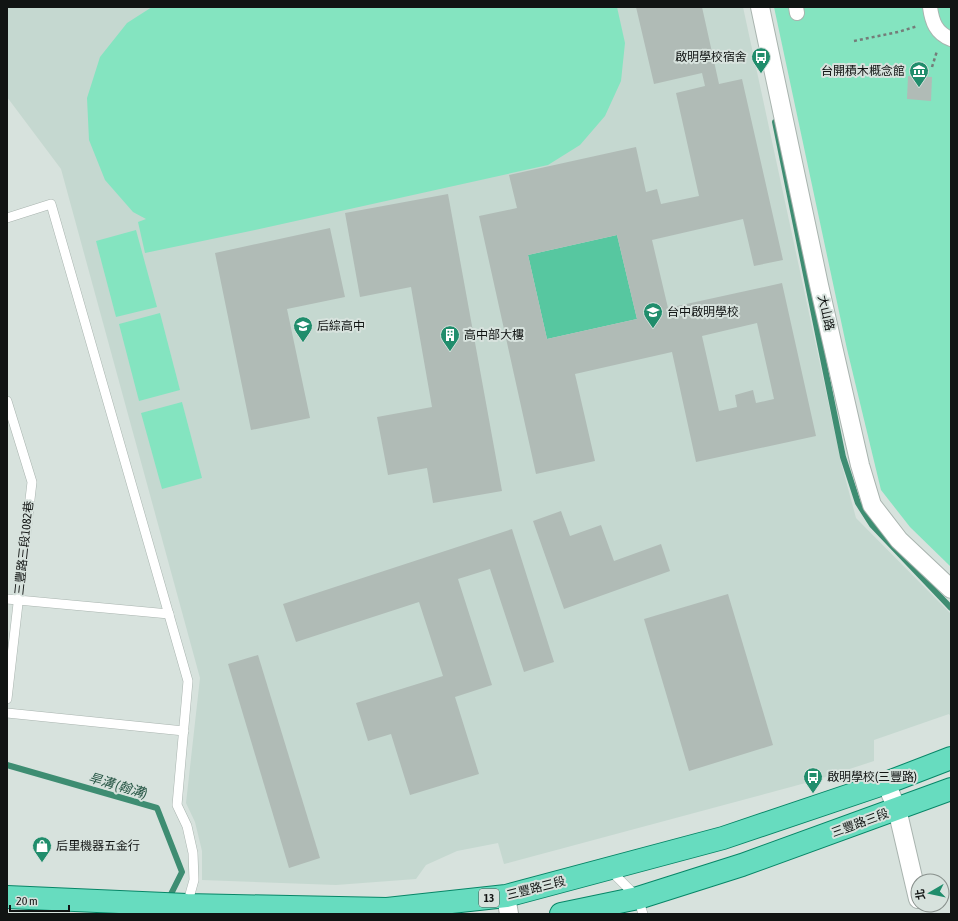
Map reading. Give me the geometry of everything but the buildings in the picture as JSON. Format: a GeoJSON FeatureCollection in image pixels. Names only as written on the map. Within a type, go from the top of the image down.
{"type":"FeatureCollection","features":[{"type":"Feature","properties":{"kind":"main road","name":"三豐路三段"},"geometry":{"type":"LineString","coordinates":[[7,897],[187,909],[387,909],[508,905],[609,870],[723,838],[886,783],[951,758]]}},
{"type":"Feature","properties":{"kind":"main road","name":"三豐路三段"},"geometry":{"type":"LineString","coordinates":[[561,914],[641,906],[742,865],[951,789]]}},
{"type":"Feature","properties":{"kind":"street","name":"大山路"},"geometry":{"type":"LineString","coordinates":[[760,7],[819,284],[860,465],[872,505],[899,540],[951,589]]}},
{"type":"Feature","properties":{"kind":"street"},"geometry":{"type":"LineString","coordinates":[[930,7],[932,21],[943,36],[951,39]]}},
{"type":"Feature","properties":{"kind":"street"},"geometry":{"type":"LineString","coordinates":[[886,783],[897,809],[912,873]]}},
{"type":"Feature","properties":{"kind":"lane"},"geometry":{"type":"LineString","coordinates":[[7,218],[51,204],[188,681],[177,805],[187,826],[193,852],[194,880],[187,909]]}},
{"type":"Feature","properties":{"kind":"lane","name":"三豐路三段1082巷"},"geometry":{"type":"LineString","coordinates":[[7,401],[32,482],[7,699]]}},
{"type":"Feature","properties":{"kind":"lane"},"geometry":{"type":"LineString","coordinates":[[7,599],[169,614]]}},
{"type":"Feature","properties":{"kind":"lane"},"geometry":{"type":"LineString","coordinates":[[7,713],[184,731]]}},
{"type":"Feature","properties":{"kind":"lane"},"geometry":{"type":"LineString","coordinates":[[609,870],[641,906]]}},
{"type":"Feature","properties":{"kind":"path"},"geometry":{"type":"LineString","coordinates":[[854,41],[898,32],[932,21]]}},
{"type":"Feature","properties":{"kind":"shaded area","name":"后綜高中"},"geometry":{"type":"Polygon","coordinates":[[[7,7],[743,7],[842,466],[856,518],[951,614],[951,717],[949,714],[874,740],[874,761],[813,781],[504,864],[498,843],[457,851],[426,865],[416,879],[336,885],[202,880],[202,851],[195,822],[186,803],[200,678],[61,169],[7,97],[7,7]]]}},
{"type":"Feature","properties":{"kind":"green space"},"geometry":{"type":"Polygon","coordinates":[[[152,7],[617,7],[625,43],[621,81],[605,116],[580,145],[548,165],[145,253],[138,222],[146,219],[133,212],[105,180],[89,140],[87,98],[100,57],[127,23],[152,7]]]}},
{"type":"Feature","properties":{"kind":"green space"},"geometry":{"type":"Polygon","coordinates":[[[774,7],[951,7],[951,567],[910,527],[881,490],[847,349],[774,7]]]}},
{"type":"Feature","properties":{"kind":"green space"},"geometry":{"type":"Polygon","coordinates":[[[136,230],[157,307],[116,317],[96,241],[136,230]]]}},
{"type":"Feature","properties":{"kind":"green space"},"geometry":{"type":"Polygon","coordinates":[[[617,235],[637,319],[547,339],[528,255],[617,235]]]}},
{"type":"Feature","properties":{"kind":"green space"},"geometry":{"type":"Polygon","coordinates":[[[160,313],[180,390],[139,401],[119,324],[160,313]]]}},
{"type":"Feature","properties":{"kind":"green space"},"geometry":{"type":"Polygon","coordinates":[[[182,402],[202,478],[162,489],[141,413],[182,402]]]}},
{"type":"Feature","properties":{"kind":"waterway"},"geometry":{"type":"LineString","coordinates":[[775,122],[843,457],[858,503],[872,525],[951,608]]}},
{"type":"Feature","properties":{"kind":"waterway","name":"旱溝 (翰溝)"},"geometry":{"type":"LineString","coordinates":[[7,765],[157,808],[182,872],[168,900]]}},
{"type":"Feature","properties":{"kind":"place","name":"啟明學校宿舍"},"geometry":{"type":"Point","coordinates":[761,74]}},
{"type":"Feature","properties":{"kind":"place","name":"台開積木概念館"},"geometry":{"type":"Point","coordinates":[919,88]}},
{"type":"Feature","properties":{"kind":"place","name":"台中啟明學校"},"geometry":{"type":"Point","coordinates":[653,329]}},
{"type":"Feature","properties":{"kind":"place","name":"后綜高中"},"geometry":{"type":"Point","coordinates":[303,343]}},
{"type":"Feature","properties":{"kind":"place","name":"高中部大樓"},"geometry":{"type":"Point","coordinates":[450,352]}},
{"type":"Feature","properties":{"kind":"place","name":"啟明學校(三豐路)"},"geometry":{"type":"Point","coordinates":[813,794]}},
{"type":"Feature","properties":{"kind":"place","name":"后里機器五金行"},"geometry":{"type":"Point","coordinates":[42,863]}}]}
